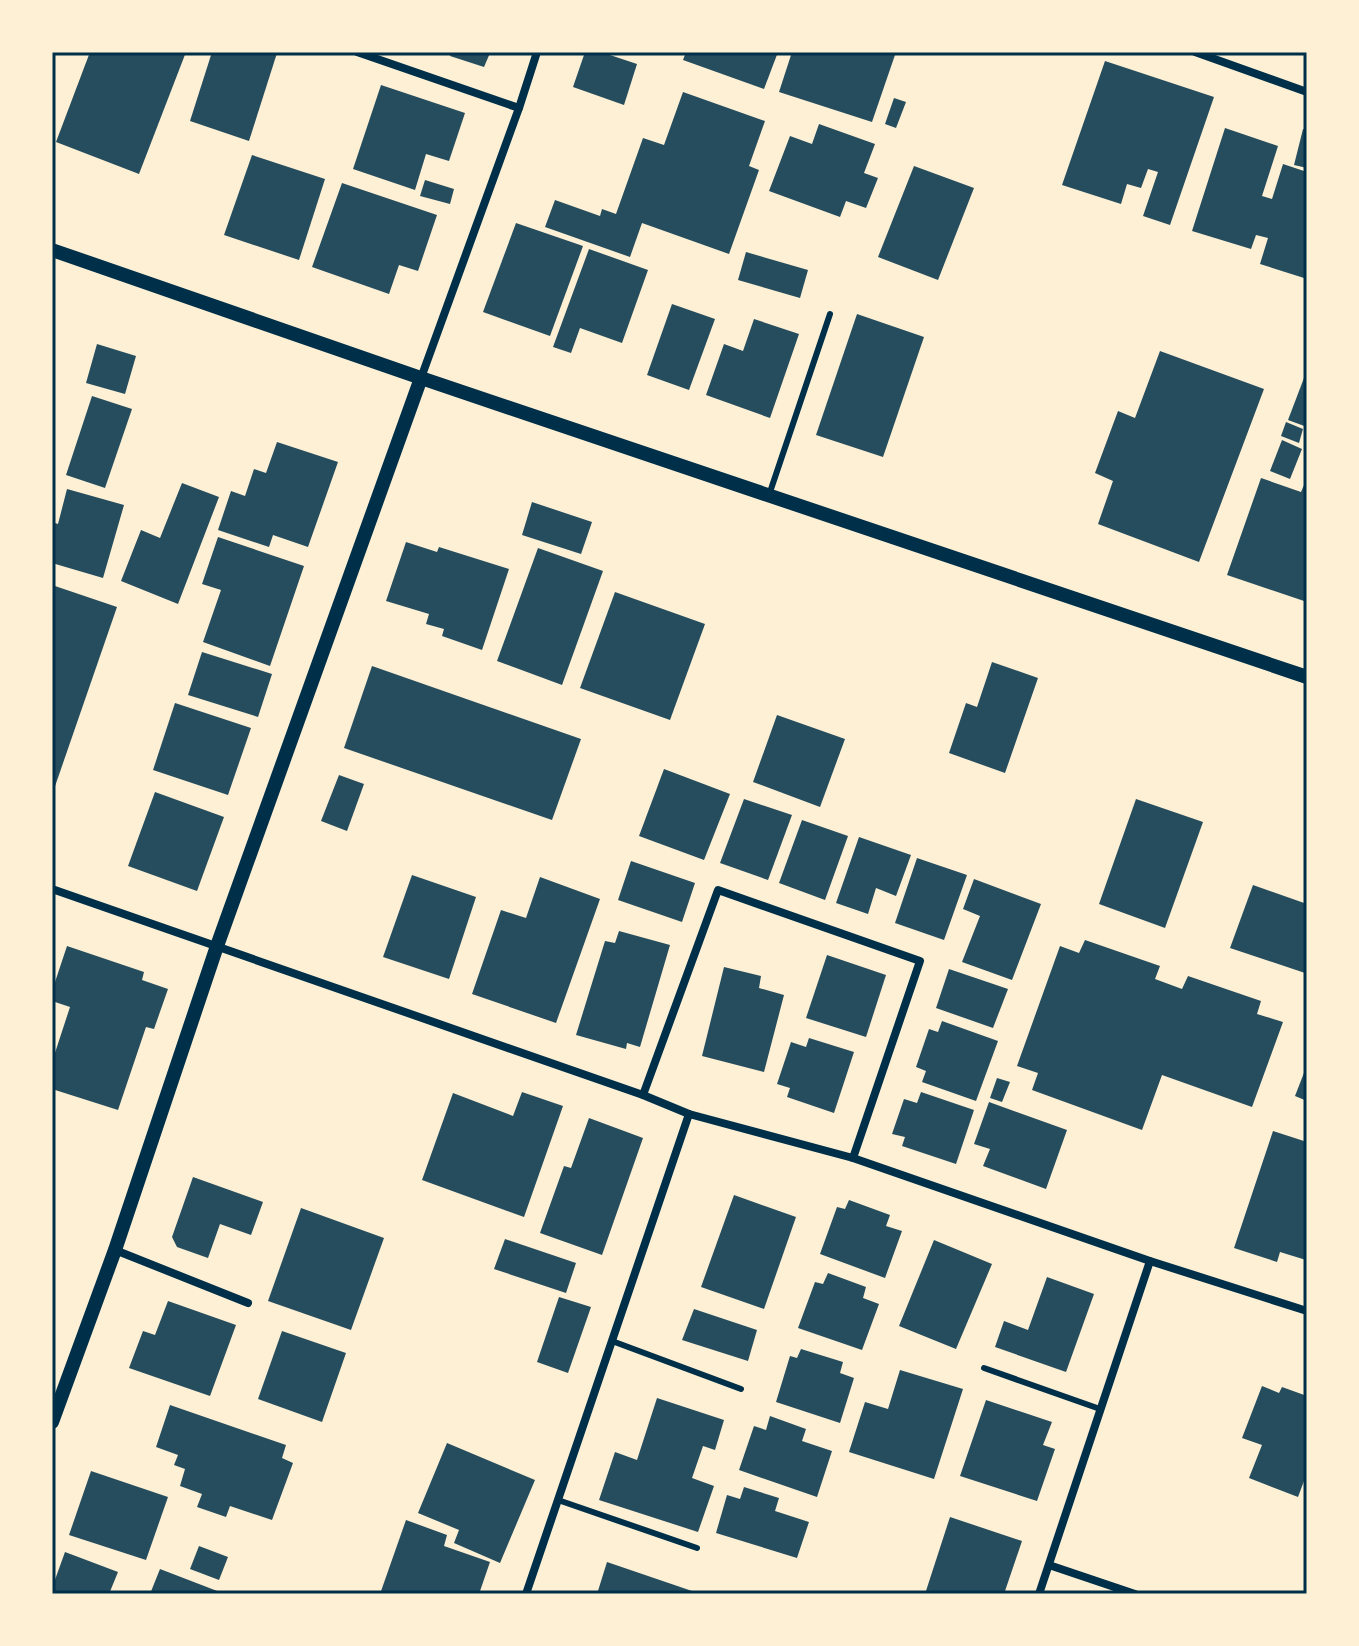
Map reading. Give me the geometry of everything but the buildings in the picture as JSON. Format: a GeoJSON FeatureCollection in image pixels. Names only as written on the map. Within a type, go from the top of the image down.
{"type":"FeatureCollection","features":[{"type":"Feature","properties":{"kind":"street"},"geometry":{"type":"LineString","coordinates":[[357,52],[519,108]]}},
{"type":"Feature","properties":{"kind":"street"},"geometry":{"type":"LineString","coordinates":[[52,1422],[115,1250],[217,946],[537,52]]}},
{"type":"Feature","properties":{"kind":"street"},"geometry":{"type":"LineString","coordinates":[[1195,52],[1214,55],[1307,92]]}},
{"type":"Feature","properties":{"kind":"street"},"geometry":{"type":"LineString","coordinates":[[52,250],[1307,677]]}},
{"type":"Feature","properties":{"kind":"street"},"geometry":{"type":"LineString","coordinates":[[52,889],[643,1095],[689,1114],[853,1158],[1150,1261],[1307,1311]]}},
{"type":"Feature","properties":{"kind":"street"},"geometry":{"type":"LineString","coordinates":[[643,1095],[718,890],[920,961],[853,1158]]}},
{"type":"Feature","properties":{"kind":"street"},"geometry":{"type":"LineString","coordinates":[[526,1594],[689,1114]]}},
{"type":"Feature","properties":{"kind":"street"},"geometry":{"type":"LineString","coordinates":[[115,1250],[248,1303]]}},
{"type":"Feature","properties":{"kind":"street"},"geometry":{"type":"LineString","coordinates":[[1039,1594],[1150,1261]]}},
{"type":"Feature","properties":{"kind":"street"},"geometry":{"type":"LineString","coordinates":[[1049,1565],[1135,1594]]}},
{"type":"Feature","properties":{"kind":"lane"},"geometry":{"type":"LineString","coordinates":[[769,495],[830,314]]}},
{"type":"Feature","properties":{"kind":"lane"},"geometry":{"type":"LineString","coordinates":[[612,1341],[741,1389]]}},
{"type":"Feature","properties":{"kind":"lane"},"geometry":{"type":"LineString","coordinates":[[984,1368],[1100,1409]]}},
{"type":"Feature","properties":{"kind":"lane"},"geometry":{"type":"LineString","coordinates":[[558,1500],[697,1548]]}}]}
